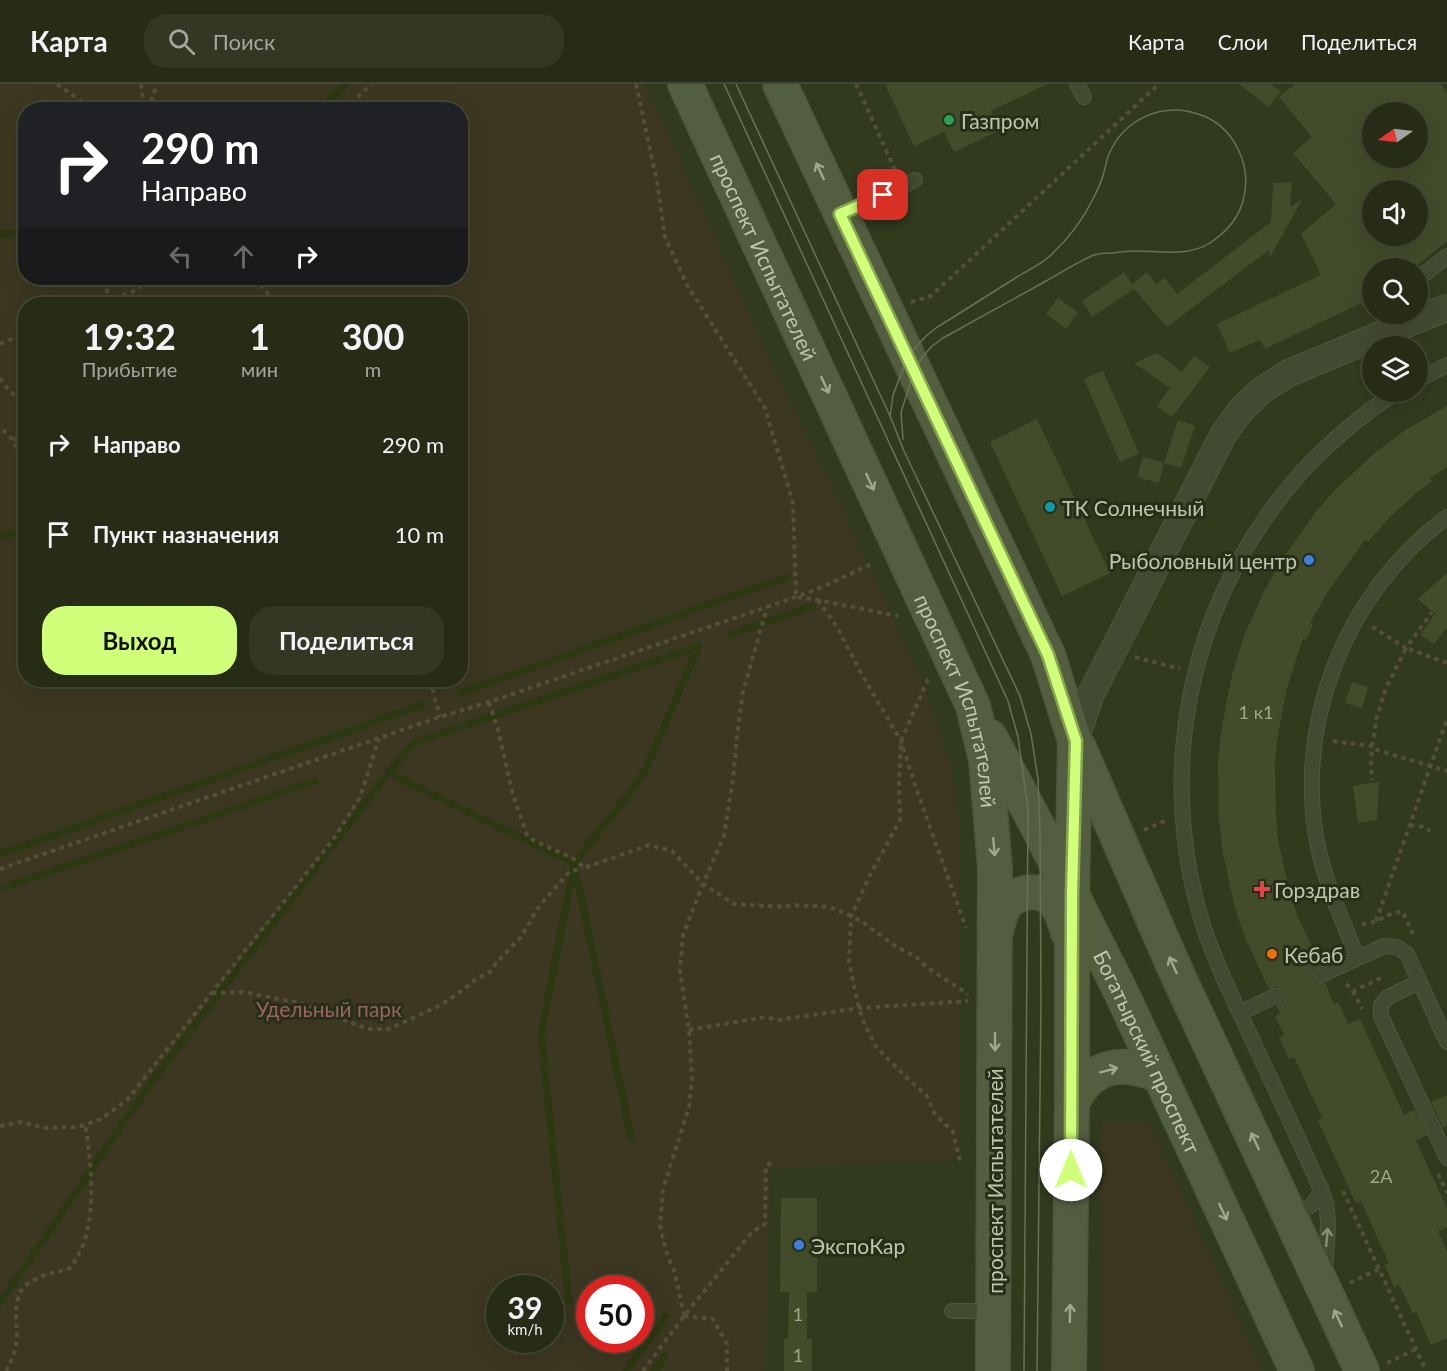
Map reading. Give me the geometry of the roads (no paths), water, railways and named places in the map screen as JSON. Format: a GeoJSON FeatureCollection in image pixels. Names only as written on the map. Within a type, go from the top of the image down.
{"type":"FeatureCollection","features":[{"type":"Feature","properties":{"kind":"main road","name":"проспект Испытателей"},"geometry":{"type":"LineString","coordinates":[[685,84],[973,706],[986,760],[995,868],[982,937],[994,1311],[993,1371]]}},
{"type":"Feature","properties":{"kind":"main road"},"geometry":{"type":"LineString","coordinates":[[780,84],[1048,655],[1076,741],[1174,967],[1285,1205],[1336,1285],[1374,1367]]}},
{"type":"Feature","properties":{"kind":"main road","name":"Богатырский проспект"},"geometry":{"type":"LineString","coordinates":[[973,706],[1040,831],[1120,990],[1297,1371]]}},
{"type":"Feature","properties":{"kind":"main road"},"geometry":{"type":"LineString","coordinates":[[1069,1371],[1071,946],[1076,741]]}},
{"type":"Feature","properties":{"kind":"main road"},"geometry":{"type":"LineString","coordinates":[[982,937],[1005,905],[1015,896],[1028,893],[1045,894],[1056,902],[1063,916],[1071,946]]}},
{"type":"Feature","properties":{"kind":"main road"},"geometry":{"type":"LineString","coordinates":[[1072,1102],[1084,1084],[1098,1073],[1112,1068],[1127,1066],[1159,1075]]}},
{"type":"Feature","properties":{"kind":"street"},"geometry":{"type":"LineString","coordinates":[[1076,741],[1090,696],[1223,435],[1240,411],[1262,390],[1289,373],[1447,308]]}},
{"type":"Feature","properties":{"kind":"lane"},"geometry":{"type":"LineString","coordinates":[[1077,84],[1084,97]]}},
{"type":"Feature","properties":{"kind":"lane"},"geometry":{"type":"LineString","coordinates":[[840,214],[909,183]]}},
{"type":"Feature","properties":{"kind":"lane"},"geometry":{"type":"LineString","coordinates":[[1428,271],[1447,256]]}},
{"type":"Feature","properties":{"kind":"lane"},"geometry":{"type":"LineString","coordinates":[[1428,375],[1447,365]]}},
{"type":"Feature","properties":{"kind":"lane"},"geometry":{"type":"LineString","coordinates":[[1336,1285],[1329,1213],[1321,1188],[1222,975],[1204,928],[1191,880],[1181,780],[1193,681],[1203,643],[1234,569],[1254,534],[1302,471],[1330,443],[1383,402]]}},
{"type":"Feature","properties":{"kind":"lane"},"geometry":{"type":"LineString","coordinates":[[1358,958],[1329,886],[1315,826],[1312,768],[1321,707],[1342,646],[1373,592],[1391,568],[1447,517]]}},
{"type":"Feature","properties":{"kind":"lane"},"geometry":{"type":"LineString","coordinates":[[1321,975],[1384,946],[1397,947],[1407,954],[1447,1042]]}},
{"type":"Feature","properties":{"kind":"lane"},"geometry":{"type":"LineString","coordinates":[[1419,982],[1388,997],[1381,1005],[1381,1016],[1447,1158]]}},
{"type":"Feature","properties":{"kind":"lane"},"geometry":{"type":"LineString","coordinates":[[1240,1013],[1275,996]]}},
{"type":"Feature","properties":{"kind":"lane"},"geometry":{"type":"LineString","coordinates":[[1285,1205],[1294,1209],[1304,1209],[1313,1205],[1321,1188]]}},
{"type":"Feature","properties":{"kind":"lane"},"geometry":{"type":"LineString","coordinates":[[952,1311],[994,1311]]}},
{"type":"Feature","properties":{"kind":"waterway"},"geometry":{"type":"LineString","coordinates":[[327,102],[346,84]]}},
{"type":"Feature","properties":{"kind":"waterway"},"geometry":{"type":"LineString","coordinates":[[0,234],[18,233]]}},
{"type":"Feature","properties":{"kind":"waterway"},"geometry":{"type":"LineString","coordinates":[[0,536],[18,532]]}},
{"type":"Feature","properties":{"kind":"waterway"},"geometry":{"type":"LineString","coordinates":[[463,692],[786,577]]}},
{"type":"Feature","properties":{"kind":"waterway"},"geometry":{"type":"LineString","coordinates":[[732,634],[812,606]]}},
{"type":"Feature","properties":{"kind":"waterway"},"geometry":{"type":"LineString","coordinates":[[388,773],[414,743],[699,646]]}},
{"type":"Feature","properties":{"kind":"waterway"},"geometry":{"type":"LineString","coordinates":[[631,1137],[574,863],[642,777],[699,646]]}},
{"type":"Feature","properties":{"kind":"waterway"},"geometry":{"type":"LineString","coordinates":[[0,854],[422,705]]}},
{"type":"Feature","properties":{"kind":"waterway"},"geometry":{"type":"LineString","coordinates":[[0,1303],[150,1084],[388,773],[574,863],[541,1035],[569,1302]]}},
{"type":"Feature","properties":{"kind":"waterway"},"geometry":{"type":"LineString","coordinates":[[0,889],[315,781]]}},
{"type":"Feature","properties":{"kind":"waterway"},"geometry":{"type":"LineString","coordinates":[[626,1371],[666,1316]]}},
{"type":"Feature","properties":{"kind":"waterway"},"geometry":{"type":"LineString","coordinates":[[655,1371],[665,1356]]}},
{"type":"Feature","properties":{"kind":"tram line"},"geometry":{"type":"LineString","coordinates":[[724,84],[1008,701],[1018,737],[1028,808],[1024,1371]]}},
{"type":"Feature","properties":{"kind":"tram line"},"geometry":{"type":"LineString","coordinates":[[736,84],[890,416],[904,451],[1020,696],[1031,734],[1038,779],[1040,831],[1041,1001],[1037,1371]]}},
{"type":"Feature","properties":{"kind":"tram line"},"geometry":{"type":"LineString","coordinates":[[890,417],[893,395],[908,356],[936,328],[1039,264],[1057,249],[1075,228],[1090,205],[1101,181],[1108,156],[1124,131],[1146,116],[1171,110],[1198,114],[1211,119],[1231,137],[1243,161],[1245,188],[1238,214],[1221,235],[1210,243],[1183,252],[1132,251],[1094,255],[943,338],[931,347],[915,370],[901,412],[903,439]]}},
{"type":"Feature","properties":{"kind":"place","name":"Газпром"},"geometry":{"type":"Point","coordinates":[949,120]}},
{"type":"Feature","properties":{"kind":"place","name":"ТК Солнечный"},"geometry":{"type":"Point","coordinates":[1050,507]}},
{"type":"Feature","properties":{"kind":"place","name":"Рыболовный центр"},"geometry":{"type":"Point","coordinates":[1309,560]}},
{"type":"Feature","properties":{"kind":"place","name":"Горздрав"},"geometry":{"type":"Point","coordinates":[1262,889]}},
{"type":"Feature","properties":{"kind":"place","name":"Кебаб"},"geometry":{"type":"Point","coordinates":[1272,954]}},
{"type":"Feature","properties":{"kind":"place","name":"ЭкспоКар"},"geometry":{"type":"Point","coordinates":[799,1245]}},
{"type":"Feature","properties":{"kind":"park label","name":"Удельный парк"},"geometry":{"type":"Point","coordinates":[329,1008]}}]}
